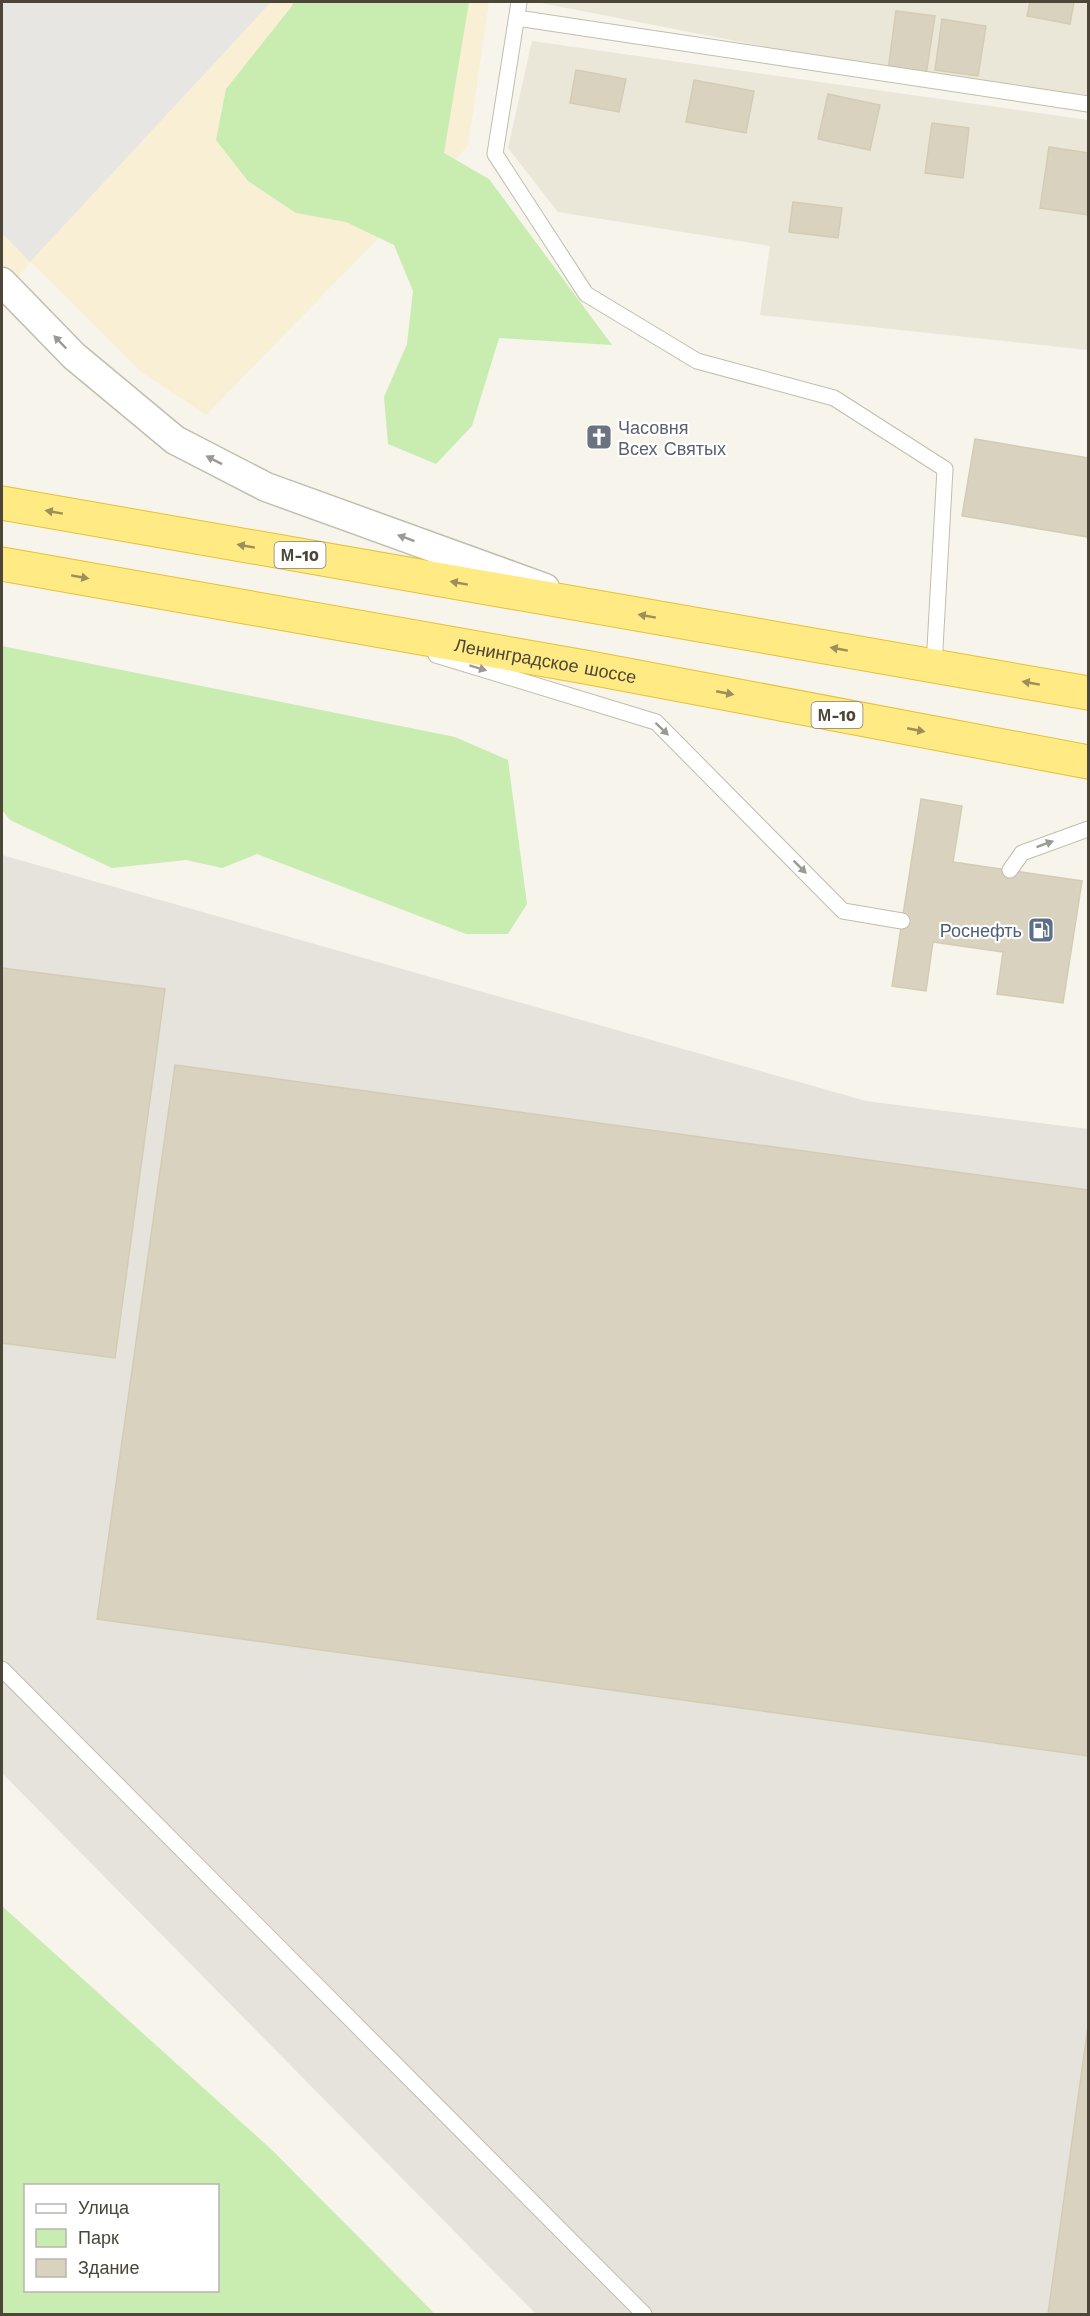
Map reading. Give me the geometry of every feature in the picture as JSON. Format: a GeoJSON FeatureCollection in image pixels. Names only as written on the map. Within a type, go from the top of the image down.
{"type":"FeatureCollection","features":[{"type":"Feature","properties":{"kind":"highway","name":"М-10"},"geometry":{"type":"LineString","coordinates":[[2,503],[1089,693]]}},
{"type":"Feature","properties":{"kind":"highway","name":"Ленинградское шоссе"},"geometry":{"type":"LineString","coordinates":[[2,564],[585,667],[1089,762]]}},
{"type":"Feature","properties":{"kind":"street"},"geometry":{"type":"LineString","coordinates":[[2,282],[74,356],[175,440],[266,487],[599,608]]}},
{"type":"Feature","properties":{"kind":"lane"},"geometry":{"type":"LineString","coordinates":[[519,2],[495,154],[586,294],[697,361],[834,398],[945,469],[934,666]]}},
{"type":"Feature","properties":{"kind":"lane"},"geometry":{"type":"LineString","coordinates":[[517,18],[1089,104]]}},
{"type":"Feature","properties":{"kind":"lane"},"geometry":{"type":"LineString","coordinates":[[280,612],[431,654],[656,722],[843,911],[902,921]]}},
{"type":"Feature","properties":{"kind":"lane"},"geometry":{"type":"LineString","coordinates":[[1010,870],[1022,853],[1089,829]]}},
{"type":"Feature","properties":{"kind":"lane"},"geometry":{"type":"LineString","coordinates":[[2,1669],[644,2314]]}},
{"type":"Feature","properties":{"kind":"shaded area"},"geometry":{"type":"Polygon","coordinates":[[[2,2],[489,2],[468,146],[206,415],[141,372],[31,262],[2,294],[2,2]]]}},
{"type":"Feature","properties":{"kind":"shaded area"},"geometry":{"type":"Polygon","coordinates":[[[2,2],[271,2],[30,262],[2,233],[2,2]]]}},
{"type":"Feature","properties":{"kind":"shaded area"},"geometry":{"type":"Polygon","coordinates":[[[536,2],[1088,2],[1088,95],[915,76],[536,2]]]}},
{"type":"Feature","properties":{"kind":"shaded area"},"geometry":{"type":"Polygon","coordinates":[[[532,41],[1088,120],[1088,350],[760,315],[770,246],[558,212],[508,148],[532,41]]]}},
{"type":"Feature","properties":{"kind":"shaded area"},"geometry":{"type":"Polygon","coordinates":[[[2,855],[866,1101],[1088,1129],[1088,2314],[536,2314],[2,1773],[2,855]]]}},
{"type":"Feature","properties":{"kind":"green space"},"geometry":{"type":"Polygon","coordinates":[[[293,2],[469,2],[444,153],[489,179],[612,345],[499,338],[472,426],[436,464],[388,444],[384,397],[407,344],[413,291],[394,245],[346,222],[296,213],[248,181],[216,140],[226,89],[293,2]]]}},
{"type":"Feature","properties":{"kind":"green space"},"geometry":{"type":"Polygon","coordinates":[[[2,646],[455,737],[508,760],[527,904],[508,934],[466,934],[257,854],[222,868],[186,860],[112,868],[10,820],[2,810],[2,646]]]}},
{"type":"Feature","properties":{"kind":"green space"},"geometry":{"type":"Polygon","coordinates":[[[2,1906],[272,2150],[435,2314],[2,2314],[2,1906]]]}},
{"type":"Feature","properties":{"kind":"building"},"geometry":{"type":"Polygon","coordinates":[[[1030,2],[1074,2],[1070,24],[1027,16],[1030,2]]]}},
{"type":"Feature","properties":{"kind":"building"},"geometry":{"type":"Polygon","coordinates":[[[896,11],[935,16],[926,75],[888,70],[896,11]]]}},
{"type":"Feature","properties":{"kind":"building"},"geometry":{"type":"Polygon","coordinates":[[[942,19],[986,26],[978,76],[935,70],[942,19]]]}},
{"type":"Feature","properties":{"kind":"building"},"geometry":{"type":"Polygon","coordinates":[[[576,70],[626,79],[619,112],[570,103],[576,70]]]}},
{"type":"Feature","properties":{"kind":"building"},"geometry":{"type":"Polygon","coordinates":[[[694,80],[754,91],[746,133],[686,122],[694,80]]]}},
{"type":"Feature","properties":{"kind":"building"},"geometry":{"type":"Polygon","coordinates":[[[828,94],[880,105],[870,150],[818,139],[828,94]]]}},
{"type":"Feature","properties":{"kind":"building"},"geometry":{"type":"Polygon","coordinates":[[[932,123],[969,128],[963,178],[925,173],[932,123]]]}},
{"type":"Feature","properties":{"kind":"building"},"geometry":{"type":"Polygon","coordinates":[[[1049,147],[1088,153],[1088,215],[1040,208],[1049,147]]]}},
{"type":"Feature","properties":{"kind":"building"},"geometry":{"type":"Polygon","coordinates":[[[793,202],[842,208],[838,238],[789,232],[793,202]]]}},
{"type":"Feature","properties":{"kind":"building"},"geometry":{"type":"Polygon","coordinates":[[[975,439],[1088,458],[1088,537],[962,516],[975,439]]]}},
{"type":"Feature","properties":{"kind":"building"},"geometry":{"type":"Polygon","coordinates":[[[921,799],[962,806],[953,862],[1082,881],[1063,1003],[997,994],[1003,952],[933,942],[926,991],[892,986],[921,799]]]}},
{"type":"Feature","properties":{"kind":"building"},"geometry":{"type":"Polygon","coordinates":[[[2,968],[165,989],[115,1358],[2,1343],[2,968]]]}},
{"type":"Feature","properties":{"kind":"building"},"geometry":{"type":"Polygon","coordinates":[[[175,1065],[1088,1190],[1088,1756],[97,1619],[175,1065]]]}},
{"type":"Feature","properties":{"kind":"building"},"geometry":{"type":"Polygon","coordinates":[[[1088,2026],[1088,2314],[1048,2314],[1088,2026]]]}},
{"type":"Feature","properties":{"kind":"place","name":"Часовня Всех Святых"},"geometry":{"type":"Point","coordinates":[599,437]}},
{"type":"Feature","properties":{"kind":"place","name":"Роснефть"},"geometry":{"type":"Point","coordinates":[1041,930]}}]}
